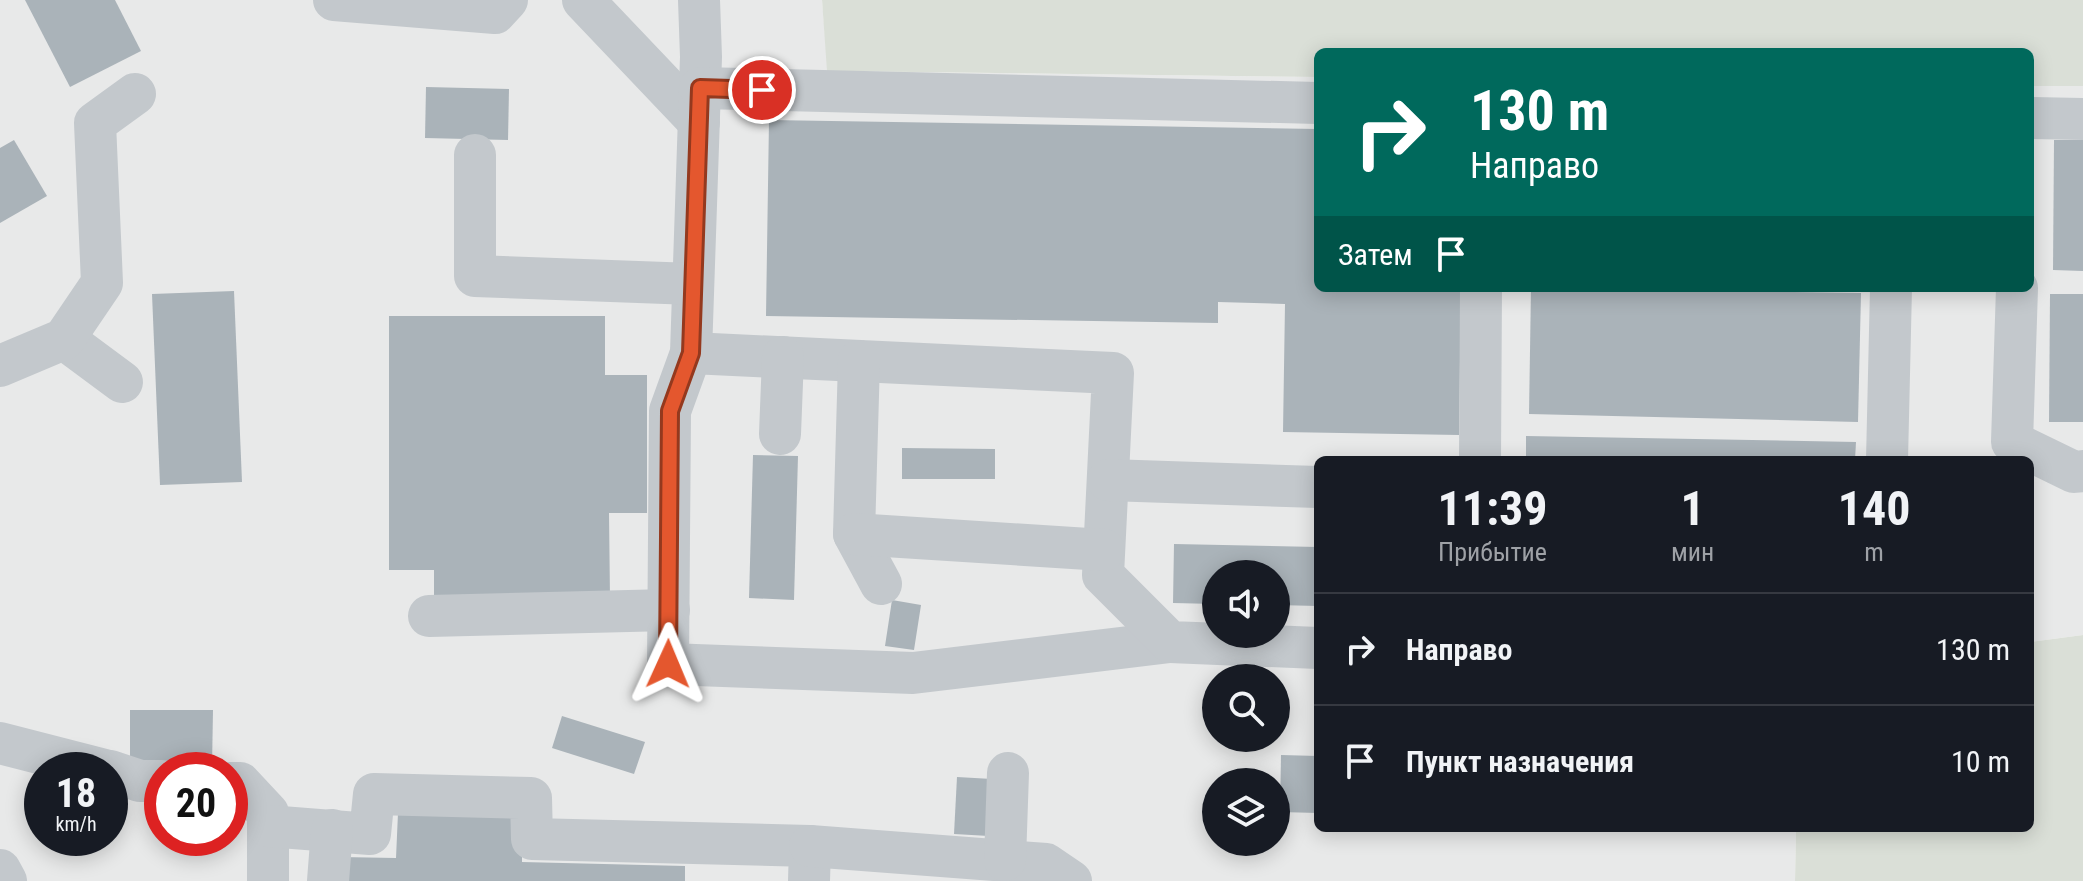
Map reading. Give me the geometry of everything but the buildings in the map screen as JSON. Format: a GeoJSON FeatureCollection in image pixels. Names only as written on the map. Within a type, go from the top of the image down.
{"type":"FeatureCollection","features":[{"type":"Feature","properties":{"kind":"street"},"geometry":{"type":"LineString","coordinates":[[334,0],[495,13],[507,0]]}},
{"type":"Feature","properties":{"kind":"street"},"geometry":{"type":"LineString","coordinates":[[583,0],[699,105],[1314,103]]}},
{"type":"Feature","properties":{"kind":"street"},"geometry":{"type":"LineString","coordinates":[[699,0],[691,353],[670,411],[668,664],[913,673],[1170,642],[1314,648]]}},
{"type":"Feature","properties":{"kind":"street"},"geometry":{"type":"LineString","coordinates":[[0,366],[64,339],[102,283],[95,123],[135,94]]}},
{"type":"Feature","properties":{"kind":"street"},"geometry":{"type":"LineString","coordinates":[[2034,118],[2083,119]]}},
{"type":"Feature","properties":{"kind":"street"},"geometry":{"type":"LineString","coordinates":[[475,155],[475,276],[693,284]]}},
{"type":"Feature","properties":{"kind":"street"},"geometry":{"type":"LineString","coordinates":[[1480,456],[1481,292]]}},
{"type":"Feature","properties":{"kind":"street"},"geometry":{"type":"LineString","coordinates":[[1887,456],[1891,292]]}},
{"type":"Feature","properties":{"kind":"street"},"geometry":{"type":"LineString","coordinates":[[2017,292],[2012,442],[2074,472],[2083,471]]}},
{"type":"Feature","properties":{"kind":"street"},"geometry":{"type":"LineString","coordinates":[[64,339],[122,382]]}},
{"type":"Feature","properties":{"kind":"street"},"geometry":{"type":"LineString","coordinates":[[691,353],[1113,373],[1103,575],[1170,642]]}},
{"type":"Feature","properties":{"kind":"street"},"geometry":{"type":"LineString","coordinates":[[780,434],[783,357]]}},
{"type":"Feature","properties":{"kind":"street"},"geometry":{"type":"LineString","coordinates":[[859,361],[854,534],[881,584]]}},
{"type":"Feature","properties":{"kind":"street"},"geometry":{"type":"LineString","coordinates":[[1108,480],[1314,487]]}},
{"type":"Feature","properties":{"kind":"street"},"geometry":{"type":"LineString","coordinates":[[854,534],[1104,550]]}},
{"type":"Feature","properties":{"kind":"street"},"geometry":{"type":"LineString","coordinates":[[429,616],[669,624]]}},
{"type":"Feature","properties":{"kind":"street"},"geometry":{"type":"LineString","coordinates":[[0,743],[35,752]]}},
{"type":"Feature","properties":{"kind":"street"},"geometry":{"type":"LineString","coordinates":[[1005,860],[1008,773]]}},
{"type":"Feature","properties":{"kind":"street"},"geometry":{"type":"LineString","coordinates":[[248,792],[268,813],[268,881]]}},
{"type":"Feature","properties":{"kind":"street"},"geometry":{"type":"LineString","coordinates":[[268,826],[370,834],[374,794],[531,798],[532,839],[809,864],[928,868],[1005,860],[1046,864],[1071,881]]}},
{"type":"Feature","properties":{"kind":"street"},"geometry":{"type":"LineString","coordinates":[[328,881],[332,830]]}},
{"type":"Feature","properties":{"kind":"street"},"geometry":{"type":"LineString","coordinates":[[0,870],[6,881]]}},
{"type":"Feature","properties":{"kind":"shaded area"},"geometry":{"type":"Polygon","coordinates":[[[0,0],[822,0],[828,71],[1314,77],[1314,292],[2034,292],[2034,86],[2083,86],[2083,635],[2034,641],[2034,456],[1314,456],[1314,832],[1796,832],[1795,881],[0,881],[0,0]]]}},
{"type":"Feature","properties":{"kind":"shaded area"},"geometry":{"type":"Polygon","coordinates":[[[822,0],[2083,0],[2083,86],[2034,86],[2034,48],[1314,48],[1314,77],[827,71],[822,0]]]}},
{"type":"Feature","properties":{"kind":"shaded area"},"geometry":{"type":"Polygon","coordinates":[[[2083,635],[2083,881],[1795,881],[1796,832],[2034,832],[2034,641],[2083,635]]]}},
{"type":"Feature","properties":{"kind":"route"},"geometry":{"type":"LineString","coordinates":[[668,664],[670,411],[691,353],[700,88],[762,90]]}}]}
